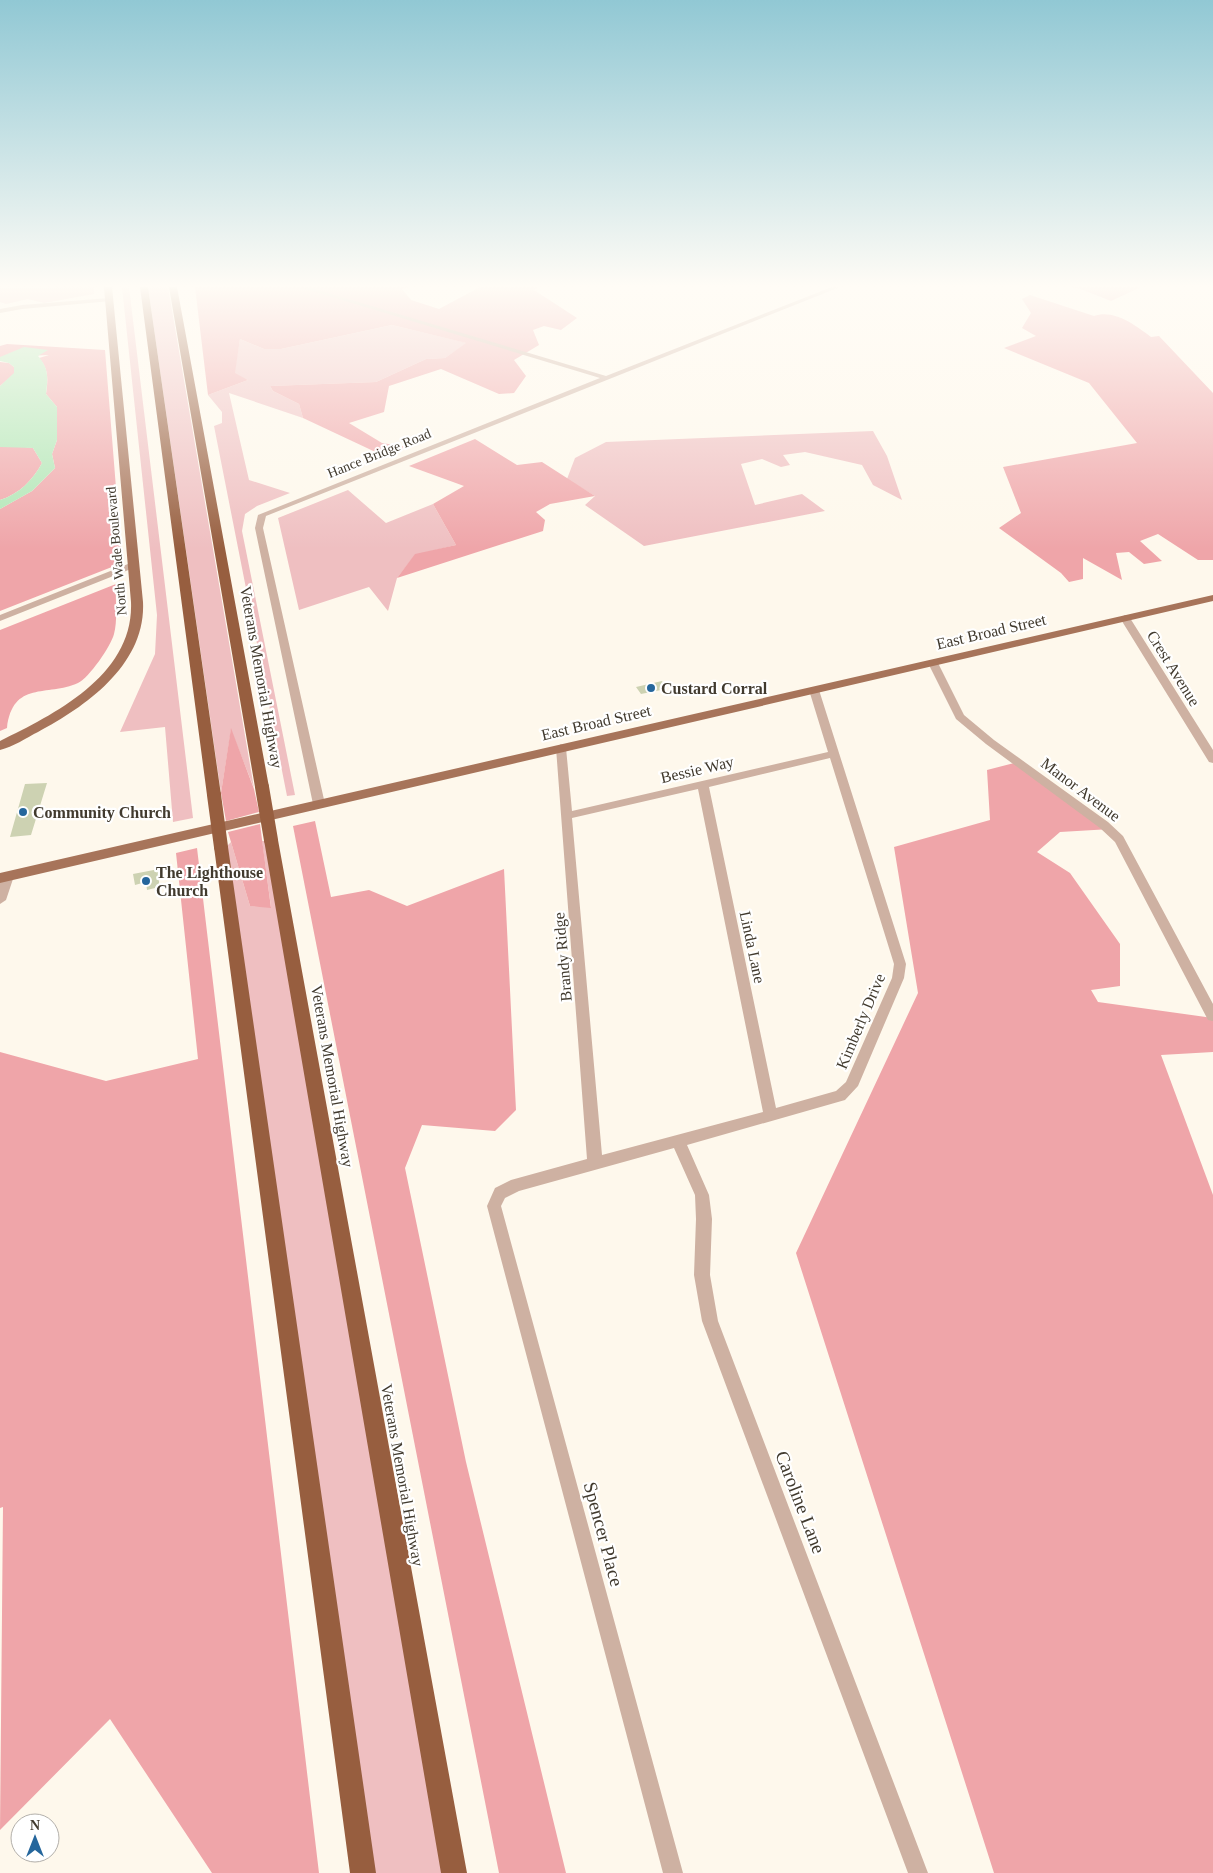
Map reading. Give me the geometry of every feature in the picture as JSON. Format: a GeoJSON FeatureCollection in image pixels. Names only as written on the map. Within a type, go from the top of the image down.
{"type":"FeatureCollection","features":[{"type":"Feature","properties":{"kind":"highway"},"geometry":{"type":"LineString","coordinates":[[156,374],[363,1873]]}},
{"type":"Feature","properties":{"kind":"highway","name":"Veterans Memorial Highway"},"geometry":{"type":"LineString","coordinates":[[189,374],[454,1873]]}},
{"type":"Feature","properties":{"kind":"main road","name":"North Wade Boulevard"},"geometry":{"type":"LineString","coordinates":[[0,746],[45,723],[74,705],[104,679],[124,654],[134,632],[137,617],[116,374]]}},
{"type":"Feature","properties":{"kind":"main road","name":"East Broad Street"},"geometry":{"type":"LineString","coordinates":[[4,877],[1213,598]]}},
{"type":"Feature","properties":{"kind":"street"},"geometry":{"type":"LineString","coordinates":[[594,374],[606,378]]}},
{"type":"Feature","properties":{"kind":"street","name":"Hance Bridge Road"},"geometry":{"type":"LineString","coordinates":[[319,804],[259,528],[262,516],[615,374]]}},
{"type":"Feature","properties":{"kind":"street"},"geometry":{"type":"LineString","coordinates":[[0,618],[133,565]]}},
{"type":"Feature","properties":{"kind":"street","name":"Crest Avenue"},"geometry":{"type":"LineString","coordinates":[[1125,618],[1213,759]]}},
{"type":"Feature","properties":{"kind":"street","name":"Manor Avenue"},"geometry":{"type":"LineString","coordinates":[[933,663],[960,717],[990,742],[1104,825],[1120,839],[1213,1016]]}},
{"type":"Feature","properties":{"kind":"street","name":"Kimberly Drive"},"geometry":{"type":"LineString","coordinates":[[494,1206],[500,1193],[516,1185],[840,1096],[851,1086],[898,978],[900,964],[814,690]]}},
{"type":"Feature","properties":{"kind":"street","name":"Brandy Ridge"},"geometry":{"type":"LineString","coordinates":[[561,748],[595,1163]]}},
{"type":"Feature","properties":{"kind":"street","name":"Bessie Way"},"geometry":{"type":"LineString","coordinates":[[566,816],[834,754]]}},
{"type":"Feature","properties":{"kind":"street","name":"Linda Lane"},"geometry":{"type":"LineString","coordinates":[[703,784],[771,1116]]}},
{"type":"Feature","properties":{"kind":"street"},"geometry":{"type":"LineString","coordinates":[[0,900],[4,877]]}},
{"type":"Feature","properties":{"kind":"street","name":"Caroline Lane"},"geometry":{"type":"LineString","coordinates":[[678,1141],[702,1195],[704,1218],[702,1275],[710,1321],[918,1873]]}},
{"type":"Feature","properties":{"kind":"street","name":"Spencer Place"},"geometry":{"type":"LineString","coordinates":[[494,1206],[673,1873]]}},
{"type":"Feature","properties":{"kind":"shaded area"},"geometry":{"type":"Polygon","coordinates":[[[0,374],[14,374],[0,386],[0,374]]]}},
{"type":"Feature","properties":{"kind":"shaded area"},"geometry":{"type":"Polygon","coordinates":[[[12,374],[47,374],[46,394],[57,407],[57,440],[52,454],[55,468],[32,491],[0,509],[0,500],[25,486],[42,463],[33,448],[0,447],[0,386],[12,374]]]}},
{"type":"Feature","properties":{"kind":"shaded area"},"geometry":{"type":"Polygon","coordinates":[[[107,374],[122,563],[0,611],[0,509],[32,491],[55,468],[52,454],[57,440],[57,407],[46,394],[47,375],[107,374]]]}},
{"type":"Feature","properties":{"kind":"shaded area"},"geometry":{"type":"Polygon","coordinates":[[[131,374],[140,374],[193,818],[173,822],[165,727],[120,732],[155,654],[157,615],[131,374]]]}},
{"type":"Feature","properties":{"kind":"shaded area"},"geometry":{"type":"Polygon","coordinates":[[[161,374],[183,374],[254,788],[231,730],[221,793],[161,374]]]}},
{"type":"Feature","properties":{"kind":"shaded area"},"geometry":{"type":"Polygon","coordinates":[[[206,374],[238,374],[248,380],[208,395],[206,374]]]}},
{"type":"Feature","properties":{"kind":"shaded area"},"geometry":{"type":"Polygon","coordinates":[[[235,374],[393,374],[376,382],[270,386],[273,391],[299,404],[303,418],[229,393],[249,480],[290,493],[257,506],[245,514],[242,531],[295,795],[287,796],[214,426],[222,423],[222,412],[208,395],[248,380],[235,374]]]}},
{"type":"Feature","properties":{"kind":"shaded area"},"geometry":{"type":"Polygon","coordinates":[[[393,374],[424,374],[389,386],[384,412],[349,423],[382,443],[407,447],[384,456],[303,418],[299,404],[273,391],[270,386],[376,382],[393,374]]]}},
{"type":"Feature","properties":{"kind":"shaded area"},"geometry":{"type":"Polygon","coordinates":[[[454,374],[525,374],[526,376],[514,393],[499,394],[454,374]]]}},
{"type":"Feature","properties":{"kind":"shaded area"},"geometry":{"type":"Polygon","coordinates":[[[1068,374],[1195,374],[1213,393],[1213,560],[1198,560],[1158,534],[1140,541],[1162,561],[1144,564],[1129,552],[1116,553],[1122,580],[1083,558],[1083,579],[1069,582],[1061,573],[999,528],[1021,513],[1003,467],[1137,443],[1089,383],[1068,374]]]}},
{"type":"Feature","properties":{"kind":"shaded area"},"geometry":{"type":"Polygon","coordinates":[[[873,431],[887,456],[902,500],[873,485],[862,465],[805,452],[783,455],[790,465],[781,467],[762,459],[741,464],[755,505],[802,494],[825,511],[644,546],[585,505],[595,496],[567,479],[575,458],[606,442],[873,431]]]}},
{"type":"Feature","properties":{"kind":"shaded area"},"geometry":{"type":"Polygon","coordinates":[[[475,439],[517,465],[542,462],[595,496],[550,504],[536,512],[545,520],[543,531],[397,578],[415,554],[456,545],[433,504],[464,486],[409,466],[475,439]]]}},
{"type":"Feature","properties":{"kind":"shaded area"},"geometry":{"type":"Polygon","coordinates":[[[0,447],[33,448],[42,463],[25,486],[0,500],[0,447]]]}},
{"type":"Feature","properties":{"kind":"shaded area"},"geometry":{"type":"Polygon","coordinates":[[[348,490],[386,523],[433,504],[456,545],[415,555],[397,578],[388,611],[369,587],[299,610],[278,518],[348,490]]]}},
{"type":"Feature","properties":{"kind":"shaded area"},"geometry":{"type":"Polygon","coordinates":[[[116,584],[114,634],[99,661],[83,680],[78,683],[24,696],[16,703],[7,728],[0,731],[0,630],[116,584]]]}},
{"type":"Feature","properties":{"kind":"shaded area"},"geometry":{"type":"Polygon","coordinates":[[[231,728],[254,789],[259,812],[226,821],[221,793],[231,728]]]}},
{"type":"Feature","properties":{"kind":"shaded area"},"geometry":{"type":"Polygon","coordinates":[[[1022,761],[1111,829],[1060,832],[1037,852],[1070,873],[1120,944],[1120,986],[1091,990],[1098,1002],[1213,1018],[1213,1052],[1161,1055],[1213,1195],[1213,1873],[994,1873],[796,1253],[918,993],[894,847],[990,820],[987,770],[1022,761]]]}},
{"type":"Feature","properties":{"kind":"shaded area"},"geometry":{"type":"Polygon","coordinates":[[[315,821],[331,897],[369,890],[407,906],[504,869],[516,1110],[495,1131],[422,1125],[405,1168],[466,1462],[566,1873],[499,1873],[293,826],[315,821]]]}},
{"type":"Feature","properties":{"kind":"shaded area"},"geometry":{"type":"Polygon","coordinates":[[[260,824],[271,908],[250,906],[228,832],[260,824]]]}},
{"type":"Feature","properties":{"kind":"shaded area"},"geometry":{"type":"Polygon","coordinates":[[[262,841],[266,841],[445,1873],[373,1873],[227,846],[231,842],[250,906],[271,907],[262,841]]]}},
{"type":"Feature","properties":{"kind":"shaded area"},"geometry":{"type":"Polygon","coordinates":[[[197,848],[319,1873],[212,1873],[110,1719],[17,1813],[10,1813],[10,1820],[0,1830],[3,1507],[0,1508],[0,1052],[106,1081],[198,1059],[176,853],[197,848]]]}},
{"type":"Feature","properties":{"kind":"building","name":"Custard Corral"},"geometry":{"type":"Polygon","coordinates":[[[662,681],[666,689],[641,694],[636,687],[662,681]]]}},
{"type":"Feature","properties":{"kind":"building","name":"Community Church"},"geometry":{"type":"Polygon","coordinates":[[[47,783],[31,835],[10,837],[25,784],[47,783]]]}},
{"type":"Feature","properties":{"kind":"building","name":"The Lighthouse Church"},"geometry":{"type":"Polygon","coordinates":[[[159,869],[159,887],[147,890],[146,882],[135,885],[133,874],[159,869]]]}},
{"type":"Feature","properties":{"kind":"place","name":"Custard Corral"},"geometry":{"type":"Point","coordinates":[651,688]}},
{"type":"Feature","properties":{"kind":"place","name":"Community Church"},"geometry":{"type":"Point","coordinates":[23,812]}},
{"type":"Feature","properties":{"kind":"place","name":"The Lighthouse Church"},"geometry":{"type":"Point","coordinates":[146,881]}}]}
